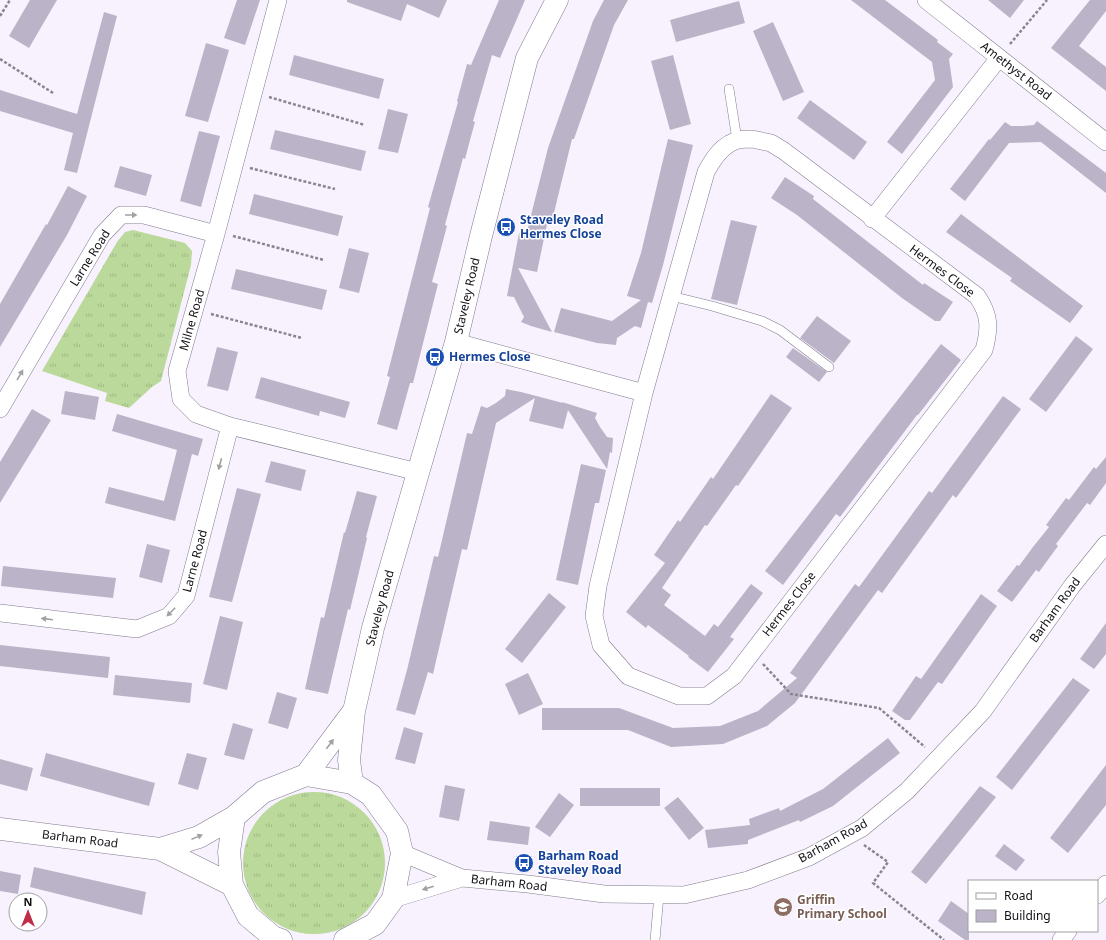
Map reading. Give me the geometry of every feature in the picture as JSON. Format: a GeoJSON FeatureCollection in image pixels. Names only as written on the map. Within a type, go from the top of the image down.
{"type":"FeatureCollection","features":[{"type":"Feature","properties":{"kind":"street","name":"Milne Road"},"geometry":{"type":"LineString","coordinates":[[278,0],[216,233],[177,371],[181,399],[196,414],[230,426],[418,472]]}},
{"type":"Feature","properties":{"kind":"street","name":"Staveley Road"},"geometry":{"type":"LineString","coordinates":[[352,783],[349,760],[354,711],[374,628],[456,342],[481,236],[527,58],[557,0]]}},
{"type":"Feature","properties":{"kind":"street","name":"Amethyst Road"},"geometry":{"type":"LineString","coordinates":[[926,0],[1106,142]]}},
{"type":"Feature","properties":{"kind":"street"},"geometry":{"type":"LineString","coordinates":[[872,218],[999,58]]}},
{"type":"Feature","properties":{"kind":"street","name":"Hermes Close"},"geometry":{"type":"LineString","coordinates":[[752,139],[771,143],[784,151],[977,296],[984,306],[988,320],[989,335],[984,350],[734,676],[707,696],[679,696],[628,676],[601,645],[594,616],[598,586],[644,393],[706,172],[713,159],[723,149],[737,140],[752,139]]}},
{"type":"Feature","properties":{"kind":"street","name":"Larne Road"},"geometry":{"type":"LineString","coordinates":[[0,409],[102,235],[121,215],[144,215],[216,233]]}},
{"type":"Feature","properties":{"kind":"street"},"geometry":{"type":"LineString","coordinates":[[456,342],[644,393]]}},
{"type":"Feature","properties":{"kind":"street","name":"Larne Road"},"geometry":{"type":"LineString","coordinates":[[0,613],[137,630],[169,616],[186,596],[230,426]]}},
{"type":"Feature","properties":{"kind":"street","name":"Barham Road"},"geometry":{"type":"LineString","coordinates":[[402,853],[462,878],[528,884],[604,894],[659,895],[684,895],[748,880],[809,857],[862,828],[907,791],[983,711],[1072,586],[1106,544]]}},
{"type":"Feature","properties":{"kind":"street","name":"Staveley Road"},"geometry":{"type":"LineString","coordinates":[[306,775],[354,711]]}},
{"type":"Feature","properties":{"kind":"street"},"geometry":{"type":"LineString","coordinates":[[306,775],[352,783],[371,795],[397,831],[402,853],[394,899],[374,924],[345,940]]}},
{"type":"Feature","properties":{"kind":"street","name":"Barham Road"},"geometry":{"type":"LineString","coordinates":[[160,849],[199,837],[234,818],[264,792],[306,775]]}},
{"type":"Feature","properties":{"kind":"street"},"geometry":{"type":"LineString","coordinates":[[234,818],[229,852],[232,885],[248,916],[276,939]]}},
{"type":"Feature","properties":{"kind":"street","name":"Barham Road"},"geometry":{"type":"LineString","coordinates":[[0,829],[160,849],[232,885]]}},
{"type":"Feature","properties":{"kind":"street","name":"Barham Road"},"geometry":{"type":"LineString","coordinates":[[394,899],[462,878]]}},
{"type":"Feature","properties":{"kind":"street"},"geometry":{"type":"LineString","coordinates":[[1098,894],[1106,884]]}},
{"type":"Feature","properties":{"kind":"street"},"geometry":{"type":"LineString","coordinates":[[1061,940],[1067,932]]}},
{"type":"Feature","properties":{"kind":"lane"},"geometry":{"type":"LineString","coordinates":[[729,89],[737,140]]}},
{"type":"Feature","properties":{"kind":"lane"},"geometry":{"type":"LineString","coordinates":[[671,296],[712,306],[762,321],[780,330],[829,367]]}},
{"type":"Feature","properties":{"kind":"lane"},"geometry":{"type":"LineString","coordinates":[[655,940],[659,895]]}},
{"type":"Feature","properties":{"kind":"path"},"geometry":{"type":"LineString","coordinates":[[0,16],[10,0]]}},
{"type":"Feature","properties":{"kind":"path"},"geometry":{"type":"LineString","coordinates":[[999,58],[1047,0]]}},
{"type":"Feature","properties":{"kind":"path"},"geometry":{"type":"LineString","coordinates":[[0,59],[53,93]]}},
{"type":"Feature","properties":{"kind":"path"},"geometry":{"type":"LineString","coordinates":[[253,93],[365,124]]}},
{"type":"Feature","properties":{"kind":"path"},"geometry":{"type":"LineString","coordinates":[[234,164],[335,189]]}},
{"type":"Feature","properties":{"kind":"path"},"geometry":{"type":"LineString","coordinates":[[216,233],[324,260]]}},
{"type":"Feature","properties":{"kind":"path"},"geometry":{"type":"LineString","coordinates":[[195,310],[302,338]]}},
{"type":"Feature","properties":{"kind":"path"},"geometry":{"type":"LineString","coordinates":[[752,652],[791,694],[879,708],[923,745],[937,759]]}},
{"type":"Feature","properties":{"kind":"path"},"geometry":{"type":"LineString","coordinates":[[853,833],[862,844],[888,862],[873,883],[944,940]]}},
{"type":"Feature","properties":{"kind":"green space"},"geometry":{"type":"Polygon","coordinates":[[[133,230],[185,243],[192,251],[191,265],[161,381],[152,387],[129,408],[105,401],[107,393],[42,371],[117,242],[125,232],[133,230]]]}},
{"type":"Feature","properties":{"kind":"green space"},"geometry":{"type":"Polygon","coordinates":[[[307,792],[321,792],[335,795],[347,800],[359,808],[369,818],[380,836],[384,849],[384,877],[380,890],[369,908],[359,918],[347,926],[335,931],[321,934],[307,934],[293,931],[281,926],[269,918],[259,908],[251,896],[246,884],[243,870],[243,856],[246,842],[251,830],[259,818],[269,808],[281,800],[293,795],[307,792]]]}},
{"type":"Feature","properties":{"kind":"building"},"geometry":{"type":"Polygon","coordinates":[[[30,0],[57,0],[29,48],[9,36],[30,0]]]}},
{"type":"Feature","properties":{"kind":"building"},"geometry":{"type":"Polygon","coordinates":[[[237,0],[260,0],[245,45],[224,38],[237,0]]]}},
{"type":"Feature","properties":{"kind":"building"},"geometry":{"type":"Polygon","coordinates":[[[347,0],[447,0],[439,18],[407,4],[401,21],[347,2],[347,0]]]}},
{"type":"Feature","properties":{"kind":"building"},"geometry":{"type":"Polygon","coordinates":[[[499,0],[525,0],[500,58],[492,55],[473,121],[475,122],[465,159],[463,158],[445,225],[447,226],[432,282],[438,284],[413,383],[410,383],[397,430],[377,424],[390,377],[387,376],[430,208],[428,207],[458,102],[457,101],[467,64],[471,65],[499,0]]]}},
{"type":"Feature","properties":{"kind":"building"},"geometry":{"type":"Polygon","coordinates":[[[604,0],[628,0],[614,25],[574,139],[572,139],[551,225],[547,224],[537,272],[518,268],[552,332],[521,322],[524,317],[514,297],[507,296],[519,233],[526,235],[548,148],[593,21],[604,0]]]}},
{"type":"Feature","properties":{"kind":"building"},"geometry":{"type":"Polygon","coordinates":[[[851,0],[885,0],[938,40],[937,42],[953,54],[949,59],[953,87],[902,154],[887,142],[935,80],[932,62],[851,0]]]}},
{"type":"Feature","properties":{"kind":"building"},"geometry":{"type":"Polygon","coordinates":[[[988,0],[1024,0],[1010,18],[988,0]]]}},
{"type":"Feature","properties":{"kind":"building"},"geometry":{"type":"Polygon","coordinates":[[[1090,0],[1106,0],[1106,11],[1079,46],[1106,67],[1106,91],[1051,48],[1090,0]]]}},
{"type":"Feature","properties":{"kind":"building"},"geometry":{"type":"Polygon","coordinates":[[[739,1],[745,23],[676,42],[670,20],[739,1]]]}},
{"type":"Feature","properties":{"kind":"building"},"geometry":{"type":"Polygon","coordinates":[[[104,12],[117,16],[77,173],[64,170],[73,133],[0,111],[0,90],[77,114],[104,12]]]}},
{"type":"Feature","properties":{"kind":"building"},"geometry":{"type":"Polygon","coordinates":[[[773,22],[804,92],[783,101],[753,31],[773,22]]]}},
{"type":"Feature","properties":{"kind":"building"},"geometry":{"type":"Polygon","coordinates":[[[206,43],[229,50],[208,122],[185,116],[206,43]]]}},
{"type":"Feature","properties":{"kind":"building"},"geometry":{"type":"Polygon","coordinates":[[[294,55],[384,79],[379,99],[289,75],[294,55]]]}},
{"type":"Feature","properties":{"kind":"building"},"geometry":{"type":"Polygon","coordinates":[[[673,55],[691,124],[670,130],[651,61],[673,55]]]}},
{"type":"Feature","properties":{"kind":"building"},"geometry":{"type":"Polygon","coordinates":[[[810,100],[867,142],[854,160],[797,118],[810,100]]]}},
{"type":"Feature","properties":{"kind":"building"},"geometry":{"type":"Polygon","coordinates":[[[388,109],[408,114],[398,153],[378,149],[388,109]]]}},
{"type":"Feature","properties":{"kind":"building"},"geometry":{"type":"Polygon","coordinates":[[[1037,121],[1106,173],[1106,193],[1041,142],[1009,143],[965,201],[950,189],[989,139],[990,140],[1005,122],[1011,126],[1022,126],[1034,125],[1037,121]]]}},
{"type":"Feature","properties":{"kind":"building"},"geometry":{"type":"Polygon","coordinates":[[[275,130],[366,151],[361,171],[270,149],[275,130]]]}},
{"type":"Feature","properties":{"kind":"building"},"geometry":{"type":"Polygon","coordinates":[[[199,131],[220,136],[201,207],[180,201],[199,131]]]}},
{"type":"Feature","properties":{"kind":"building"},"geometry":{"type":"Polygon","coordinates":[[[668,139],[693,145],[663,265],[652,303],[648,302],[641,328],[635,326],[617,338],[616,345],[597,343],[554,332],[561,308],[612,321],[641,300],[627,296],[641,253],[668,139]]]}},
{"type":"Feature","properties":{"kind":"building"},"geometry":{"type":"Polygon","coordinates":[[[120,166],[152,175],[146,196],[114,187],[120,166]]]}},
{"type":"Feature","properties":{"kind":"building"},"geometry":{"type":"Polygon","coordinates":[[[785,177],[814,196],[813,199],[923,285],[924,283],[953,302],[940,321],[935,321],[902,298],[797,215],[771,198],[785,177]]]}},
{"type":"Feature","properties":{"kind":"building"},"geometry":{"type":"Polygon","coordinates":[[[68,186],[87,196],[67,235],[0,347],[0,304],[46,224],[47,225],[68,186]]]}},
{"type":"Feature","properties":{"kind":"building"},"geometry":{"type":"Polygon","coordinates":[[[254,194],[343,216],[338,236],[249,214],[254,194]]]}},
{"type":"Feature","properties":{"kind":"building"},"geometry":{"type":"Polygon","coordinates":[[[961,214],[1083,306],[1070,323],[1010,281],[1012,278],[946,232],[961,214]]]}},
{"type":"Feature","properties":{"kind":"building"},"geometry":{"type":"Polygon","coordinates":[[[731,220],[757,226],[737,305],[711,299],[731,220]]]}},
{"type":"Feature","properties":{"kind":"building"},"geometry":{"type":"Polygon","coordinates":[[[349,248],[369,253],[359,293],[339,288],[349,248]]]}},
{"type":"Feature","properties":{"kind":"building"},"geometry":{"type":"Polygon","coordinates":[[[236,269],[327,290],[322,310],[231,289],[236,269]]]}},
{"type":"Feature","properties":{"kind":"building"},"geometry":{"type":"Polygon","coordinates":[[[817,316],[851,341],[834,363],[800,338],[817,316]]]}},
{"type":"Feature","properties":{"kind":"building"},"geometry":{"type":"Polygon","coordinates":[[[1076,336],[1093,349],[1046,412],[1029,399],[1076,336]]]}},
{"type":"Feature","properties":{"kind":"building"},"geometry":{"type":"Polygon","coordinates":[[[941,344],[961,360],[917,415],[840,517],[836,514],[783,585],[765,571],[941,344]]]}},
{"type":"Feature","properties":{"kind":"building"},"geometry":{"type":"Polygon","coordinates":[[[217,347],[238,352],[228,391],[207,386],[217,347]]]}},
{"type":"Feature","properties":{"kind":"building"},"geometry":{"type":"Polygon","coordinates":[[[793,348],[827,372],[819,382],[786,357],[793,348]]]}},
{"type":"Feature","properties":{"kind":"building"},"geometry":{"type":"Polygon","coordinates":[[[261,377],[350,402],[345,418],[320,411],[319,416],[255,398],[261,377]]]}},
{"type":"Feature","properties":{"kind":"building"},"geometry":{"type":"Polygon","coordinates":[[[506,389],[563,403],[562,402],[597,413],[595,418],[600,427],[607,437],[613,438],[612,453],[610,452],[607,469],[568,410],[563,429],[529,421],[535,398],[496,423],[467,550],[462,549],[433,674],[428,672],[415,715],[396,710],[434,556],[438,557],[467,433],[472,434],[481,406],[487,408],[496,403],[505,396],[506,389]]]}},
{"type":"Feature","properties":{"kind":"building"},"geometry":{"type":"Polygon","coordinates":[[[65,391],[99,397],[95,420],[61,414],[65,391]]]}},
{"type":"Feature","properties":{"kind":"building"},"geometry":{"type":"Polygon","coordinates":[[[771,394],[792,408],[738,486],[736,485],[707,526],[705,525],[662,588],[671,595],[664,605],[705,636],[714,624],[718,627],[751,584],[763,593],[730,637],[734,639],[708,672],[648,625],[646,628],[626,612],[665,563],[654,555],[678,520],[680,522],[711,477],[713,479],[771,394]]]}},
{"type":"Feature","properties":{"kind":"building"},"geometry":{"type":"Polygon","coordinates":[[[1003,396],[1021,409],[956,498],[953,495],[882,593],[878,590],[795,703],[767,726],[723,744],[671,747],[628,730],[542,730],[542,708],[619,708],[673,728],[720,726],[758,711],[797,678],[790,673],[844,599],[855,584],[859,587],[929,491],[932,493],[1003,396]]]}},
{"type":"Feature","properties":{"kind":"building"},"geometry":{"type":"Polygon","coordinates":[[[32,409],[51,420],[0,503],[0,462],[32,409]]]}},
{"type":"Feature","properties":{"kind":"building"},"geometry":{"type":"Polygon","coordinates":[[[117,414],[203,439],[198,456],[192,454],[175,521],[105,503],[109,487],[164,501],[177,450],[112,431],[117,414]]]}},
{"type":"Feature","properties":{"kind":"building"},"geometry":{"type":"Polygon","coordinates":[[[1106,457],[1106,483],[1090,505],[1087,503],[1056,544],[1058,546],[1039,572],[1036,570],[1012,602],[997,591],[1017,565],[1019,566],[1049,527],[1046,525],[1066,498],[1069,500],[1094,467],[1096,469],[1106,457]]]}},
{"type":"Feature","properties":{"kind":"building"},"geometry":{"type":"Polygon","coordinates":[[[271,461],[306,470],[301,491],[265,482],[271,461]]]}},
{"type":"Feature","properties":{"kind":"building"},"geometry":{"type":"Polygon","coordinates":[[[581,464],[606,470],[599,503],[595,503],[578,585],[556,580],[581,464]]]}},
{"type":"Feature","properties":{"kind":"building"},"geometry":{"type":"Polygon","coordinates":[[[237,488],[261,494],[232,602],[209,597],[237,488]]]}},
{"type":"Feature","properties":{"kind":"building"},"geometry":{"type":"Polygon","coordinates":[[[357,491],[377,496],[328,694],[305,689],[321,617],[324,618],[344,532],[345,533],[357,491]]]}},
{"type":"Feature","properties":{"kind":"building"},"geometry":{"type":"Polygon","coordinates":[[[147,544],[170,550],[162,583],[139,577],[147,544]]]}},
{"type":"Feature","properties":{"kind":"building"},"geometry":{"type":"Polygon","coordinates":[[[3,566],[116,578],[113,598],[1,586],[3,566]]]}},
{"type":"Feature","properties":{"kind":"building"},"geometry":{"type":"Polygon","coordinates":[[[549,593],[566,607],[522,663],[505,649],[549,593]]]}},
{"type":"Feature","properties":{"kind":"building"},"geometry":{"type":"Polygon","coordinates":[[[981,594],[997,606],[942,684],[938,682],[910,720],[905,720],[892,711],[916,676],[921,679],[981,594]]]}},
{"type":"Feature","properties":{"kind":"building"},"geometry":{"type":"Polygon","coordinates":[[[220,616],[243,622],[227,690],[203,684],[220,616]]]}},
{"type":"Feature","properties":{"kind":"building"},"geometry":{"type":"Polygon","coordinates":[[[1106,623],[1106,654],[1094,669],[1080,659],[1106,623]]]}},
{"type":"Feature","properties":{"kind":"building"},"geometry":{"type":"Polygon","coordinates":[[[0,645],[110,657],[108,678],[0,666],[0,645]]]}},
{"type":"Feature","properties":{"kind":"building"},"geometry":{"type":"Polygon","coordinates":[[[528,673],[543,704],[519,715],[505,684],[528,673]]]}},
{"type":"Feature","properties":{"kind":"building"},"geometry":{"type":"Polygon","coordinates":[[[115,675],[192,683],[190,703],[113,695],[115,675]]]}},
{"type":"Feature","properties":{"kind":"building"},"geometry":{"type":"Polygon","coordinates":[[[1073,678],[1090,690],[1012,790],[996,777],[1073,678]]]}},
{"type":"Feature","properties":{"kind":"building"},"geometry":{"type":"Polygon","coordinates":[[[277,692],[297,698],[288,729],[268,723],[277,692]]]}},
{"type":"Feature","properties":{"kind":"building"},"geometry":{"type":"Polygon","coordinates":[[[233,723],[253,729],[244,760],[224,755],[233,723]]]}},
{"type":"Feature","properties":{"kind":"building"},"geometry":{"type":"Polygon","coordinates":[[[404,727],[423,733],[415,764],[395,759],[404,727]]]}},
{"type":"Feature","properties":{"kind":"building"},"geometry":{"type":"Polygon","coordinates":[[[888,738],[900,753],[833,806],[800,822],[799,820],[748,840],[748,844],[708,848],[705,830],[750,825],[749,819],[779,808],[780,811],[823,789],[888,738]]]}},
{"type":"Feature","properties":{"kind":"building"},"geometry":{"type":"Polygon","coordinates":[[[46,753],[155,783],[149,806],[40,776],[46,753]]]}},
{"type":"Feature","properties":{"kind":"building"},"geometry":{"type":"Polygon","coordinates":[[[187,753],[207,758],[198,790],[178,784],[187,753]]]}},
{"type":"Feature","properties":{"kind":"building"},"geometry":{"type":"Polygon","coordinates":[[[0,759],[33,768],[27,791],[0,784],[0,759]]]}},
{"type":"Feature","properties":{"kind":"building"},"geometry":{"type":"Polygon","coordinates":[[[1106,765],[1106,805],[1068,853],[1050,838],[1106,765]]]}},
{"type":"Feature","properties":{"kind":"building"},"geometry":{"type":"Polygon","coordinates":[[[445,785],[465,789],[459,821],[439,817],[445,785]]]}},
{"type":"Feature","properties":{"kind":"building"},"geometry":{"type":"Polygon","coordinates":[[[980,786],[996,797],[926,884],[911,872],[980,786]]]}},
{"type":"Feature","properties":{"kind":"building"},"geometry":{"type":"Polygon","coordinates":[[[580,788],[660,788],[660,806],[580,806],[580,788]]]}},
{"type":"Feature","properties":{"kind":"building"},"geometry":{"type":"Polygon","coordinates":[[[559,793],[574,805],[550,837],[535,827],[559,793]]]}},
{"type":"Feature","properties":{"kind":"building"},"geometry":{"type":"Polygon","coordinates":[[[678,797],[704,828],[689,840],[664,808],[678,797]]]}},
{"type":"Feature","properties":{"kind":"building"},"geometry":{"type":"Polygon","coordinates":[[[490,821],[530,827],[528,845],[487,840],[490,821]]]}},
{"type":"Feature","properties":{"kind":"building"},"geometry":{"type":"Polygon","coordinates":[[[1004,844],[1025,860],[1016,871],[995,856],[1004,844]]]}},
{"type":"Feature","properties":{"kind":"building"},"geometry":{"type":"Polygon","coordinates":[[[34,867],[146,892],[142,915],[30,887],[34,867]]]}},
{"type":"Feature","properties":{"kind":"building"},"geometry":{"type":"Polygon","coordinates":[[[0,871],[21,875],[18,892],[0,891],[0,871]]]}},
{"type":"Feature","properties":{"kind":"building"},"geometry":{"type":"Polygon","coordinates":[[[951,901],[968,913],[969,940],[965,940],[938,921],[951,901]]]}},
{"type":"Feature","properties":{"kind":"place","name":"Staveley Road Hermes Close"},"geometry":{"type":"Point","coordinates":[506,227]}},
{"type":"Feature","properties":{"kind":"place","name":"Hermes Close"},"geometry":{"type":"Point","coordinates":[435,357]}},
{"type":"Feature","properties":{"kind":"place","name":"Barham Road Staveley Road"},"geometry":{"type":"Point","coordinates":[524,863]}},
{"type":"Feature","properties":{"kind":"place","name":"Griffin Primary School"},"geometry":{"type":"Point","coordinates":[783,907]}}]}
